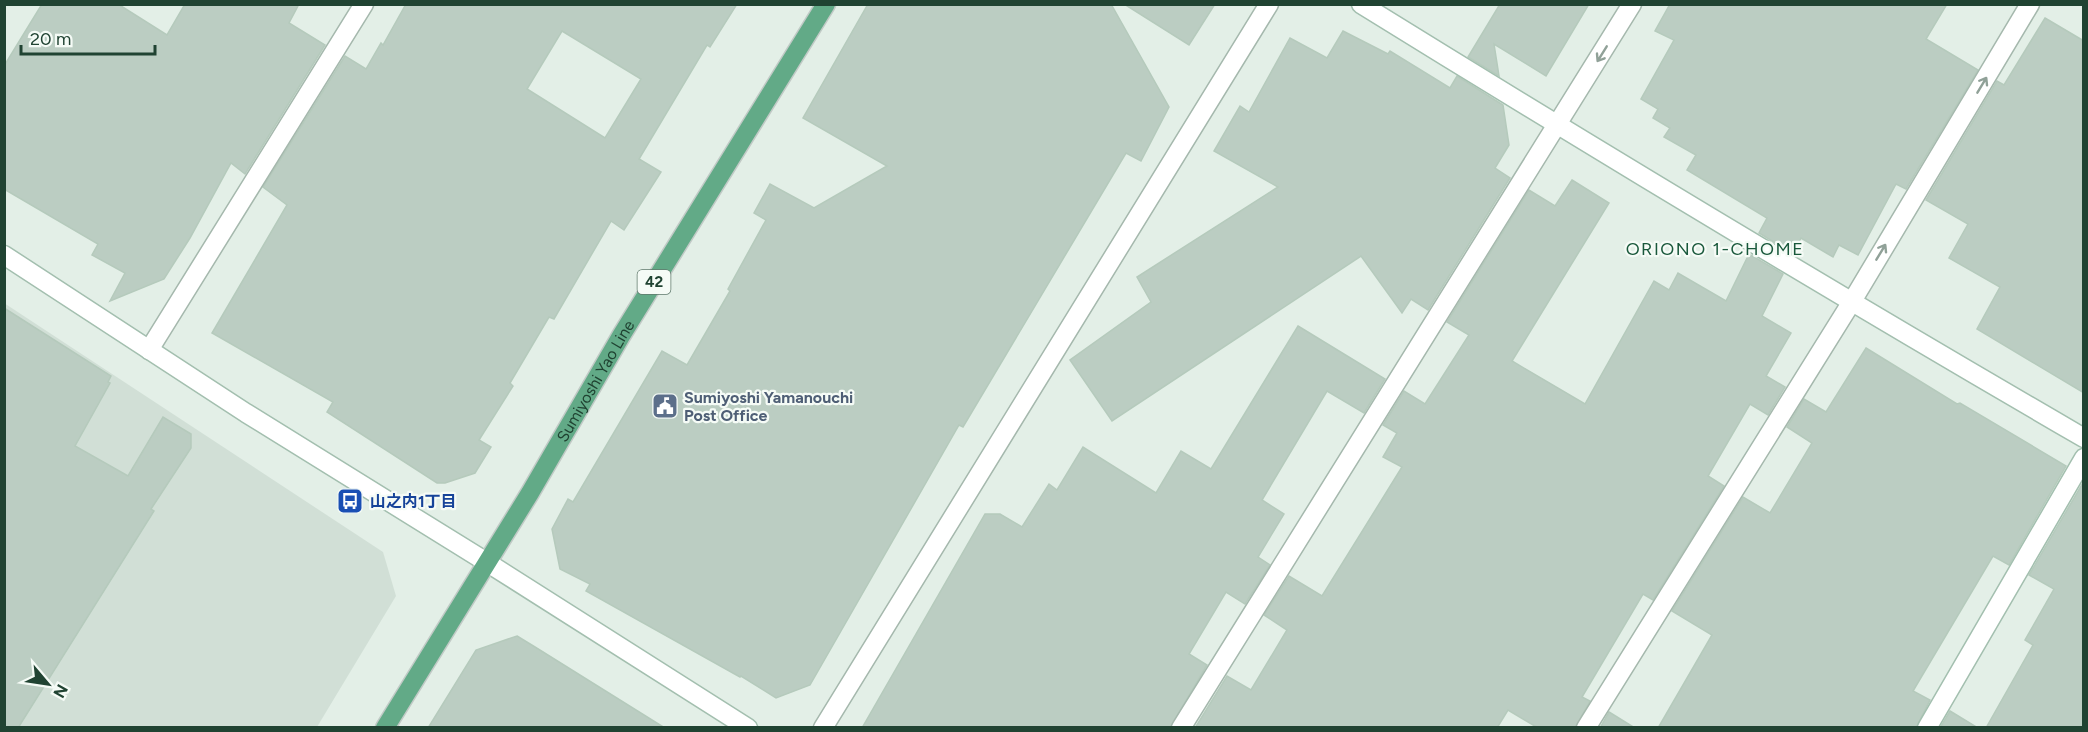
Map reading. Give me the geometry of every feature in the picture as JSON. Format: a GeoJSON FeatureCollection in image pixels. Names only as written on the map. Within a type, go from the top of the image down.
{"type":"FeatureCollection","features":[{"type":"Feature","properties":{"kind":"main road","name":"Sumiyoshi Yao Line"},"geometry":{"type":"LineString","coordinates":[[385,728],[488,563],[621,336],[826,4]]}},
{"type":"Feature","properties":{"kind":"street"},"geometry":{"type":"LineString","coordinates":[[149,350],[364,4]]}},
{"type":"Feature","properties":{"kind":"street"},"geometry":{"type":"LineString","coordinates":[[823,728],[1269,4]]}},
{"type":"Feature","properties":{"kind":"street"},"geometry":{"type":"LineString","coordinates":[[1361,4],[1851,303],[2084,438]]}},
{"type":"Feature","properties":{"kind":"street"},"geometry":{"type":"LineString","coordinates":[[1181,728],[1632,4]]}},
{"type":"Feature","properties":{"kind":"street"},"geometry":{"type":"LineString","coordinates":[[1586,728],[1851,303],[2031,4]]}},
{"type":"Feature","properties":{"kind":"street"},"geometry":{"type":"LineString","coordinates":[[4,255],[246,413],[748,728]]}},
{"type":"Feature","properties":{"kind":"street"},"geometry":{"type":"LineString","coordinates":[[1927,728],[2084,458]]}},
{"type":"Feature","properties":{"kind":"shaded area"},"geometry":{"type":"Polygon","coordinates":[[[4,303],[383,552],[396,596],[317,727],[5,727],[4,303]]]}},
{"type":"Feature","properties":{"kind":"building"},"geometry":{"type":"Polygon","coordinates":[[[42,4],[118,4],[167,35],[185,4],[299,4],[289,23],[325,45],[245,174],[231,163],[190,238],[164,279],[110,301],[125,273],[92,255],[98,244],[4,189],[4,66],[42,4]]]}},
{"type":"Feature","properties":{"kind":"building"},"geometry":{"type":"Polygon","coordinates":[[[406,4],[737,4],[710,47],[707,45],[639,159],[661,172],[624,230],[611,221],[554,319],[549,317],[510,383],[513,386],[479,440],[491,447],[475,473],[445,483],[437,483],[327,412],[333,402],[212,333],[287,205],[263,187],[345,56],[366,69],[381,43],[383,45],[406,4]],[[562,31],[527,89],[605,138],[641,79],[562,31]]]}},
{"type":"Feature","properties":{"kind":"building"},"geometry":{"type":"Polygon","coordinates":[[[868,4],[1111,4],[1169,107],[1141,161],[1126,153],[963,427],[959,425],[810,685],[776,698],[741,676],[586,591],[590,584],[560,569],[552,529],[568,499],[573,502],[662,351],[687,365],[730,291],[728,289],[766,220],[754,213],[770,184],[814,208],[887,166],[803,118],[868,4]]]}},
{"type":"Feature","properties":{"kind":"building"},"geometry":{"type":"Polygon","coordinates":[[[1124,4],[1215,4],[1189,45],[1124,4]]]}},
{"type":"Feature","properties":{"kind":"building"},"geometry":{"type":"Polygon","coordinates":[[[1500,4],[1589,4],[1546,76],[1494,44],[1499,76],[1468,57],[1500,4]]]}},
{"type":"Feature","properties":{"kind":"building"},"geometry":{"type":"Polygon","coordinates":[[[1670,4],[1947,4],[1926,39],[1978,70],[1906,189],[1896,184],[1858,255],[1839,245],[1833,257],[1801,238],[1793,254],[1759,233],[1767,218],[1687,170],[1696,155],[1664,137],[1670,128],[1653,118],[1658,109],[1641,99],[1674,40],[1655,31],[1670,4]]]}},
{"type":"Feature","properties":{"kind":"building"},"geometry":{"type":"Polygon","coordinates":[[[2045,18],[2084,41],[2084,393],[1977,329],[2000,287],[1949,258],[1968,224],[1926,200],[1997,81],[2004,85],[2045,18]]]}},
{"type":"Feature","properties":{"kind":"building"},"geometry":{"type":"Polygon","coordinates":[[[1343,31],[1388,54],[1390,51],[1450,88],[1457,76],[1503,105],[1509,145],[1495,168],[1510,178],[1428,310],[1411,299],[1402,313],[1361,256],[1112,421],[1070,360],[1151,302],[1137,277],[1278,187],[1214,151],[1240,106],[1249,112],[1290,38],[1327,58],[1343,31]]]}},
{"type":"Feature","properties":{"kind":"building"},"geometry":{"type":"Polygon","coordinates":[[[1572,180],[1609,203],[1512,361],[1585,404],[1654,281],[1669,290],[1678,273],[1726,301],[1749,254],[1783,274],[1762,316],[1791,333],[1766,376],[1785,387],[1768,415],[1750,404],[1708,476],[1724,486],[1653,600],[1643,594],[1582,697],[1590,701],[1575,728],[1538,728],[1508,710],[1497,728],[1195,728],[1227,676],[1251,690],[1287,630],[1264,615],[1289,576],[1322,596],[1402,467],[1383,457],[1397,433],[1383,425],[1404,391],[1425,404],[1469,335],[1447,322],[1529,190],[1555,206],[1572,180]]]}},
{"type":"Feature","properties":{"kind":"building"},"geometry":{"type":"Polygon","coordinates":[[[4,308],[111,376],[108,382],[110,383],[75,446],[128,476],[163,417],[191,434],[191,448],[151,509],[154,511],[18,728],[4,728],[4,308]]]}},
{"type":"Feature","properties":{"kind":"building"},"geometry":{"type":"Polygon","coordinates":[[[1298,326],[1385,379],[1364,413],[1327,391],[1262,500],[1284,514],[1258,557],[1270,565],[1245,604],[1226,592],[1189,654],[1207,665],[1170,728],[862,728],[985,514],[1000,514],[1022,527],[1049,484],[1057,490],[1083,447],[1156,493],[1181,451],[1211,469],[1298,326]]]}},
{"type":"Feature","properties":{"kind":"building"},"geometry":{"type":"Polygon","coordinates":[[[1866,348],[1957,404],[1960,403],[2066,466],[2009,565],[1993,556],[1913,691],[1930,700],[1916,728],[1658,728],[1712,635],[1672,611],[1743,497],[1770,513],[1812,443],[1787,427],[1804,399],[1826,412],[1866,348]]]}},
{"type":"Feature","properties":{"kind":"building"},"geometry":{"type":"Polygon","coordinates":[[[2084,481],[2084,728],[1986,728],[2033,645],[2025,640],[2054,589],[2029,575],[2084,481]]]}},
{"type":"Feature","properties":{"kind":"building"},"geometry":{"type":"Polygon","coordinates":[[[517,636],[665,728],[428,728],[476,650],[517,636]]]}},
{"type":"Feature","properties":{"kind":"building"},"geometry":{"type":"Polygon","coordinates":[[[1950,711],[1978,728],[1940,728],[1950,711]]]}},
{"type":"Feature","properties":{"kind":"building"},"geometry":{"type":"Polygon","coordinates":[[[1609,712],[1635,728],[1600,728],[1609,712]]]}},
{"type":"Feature","properties":{"kind":"place","name":"Sumiyoshi Yamanouchi Post Office"},"geometry":{"type":"Point","coordinates":[665,406]}},
{"type":"Feature","properties":{"kind":"place","name":"山之内1丁目"},"geometry":{"type":"Point","coordinates":[350,501]}},
{"type":"Feature","properties":{"kind":"district","name":"ORIONO 1-CHOME"},"geometry":{"type":"Point","coordinates":[1715,249]}}]}
